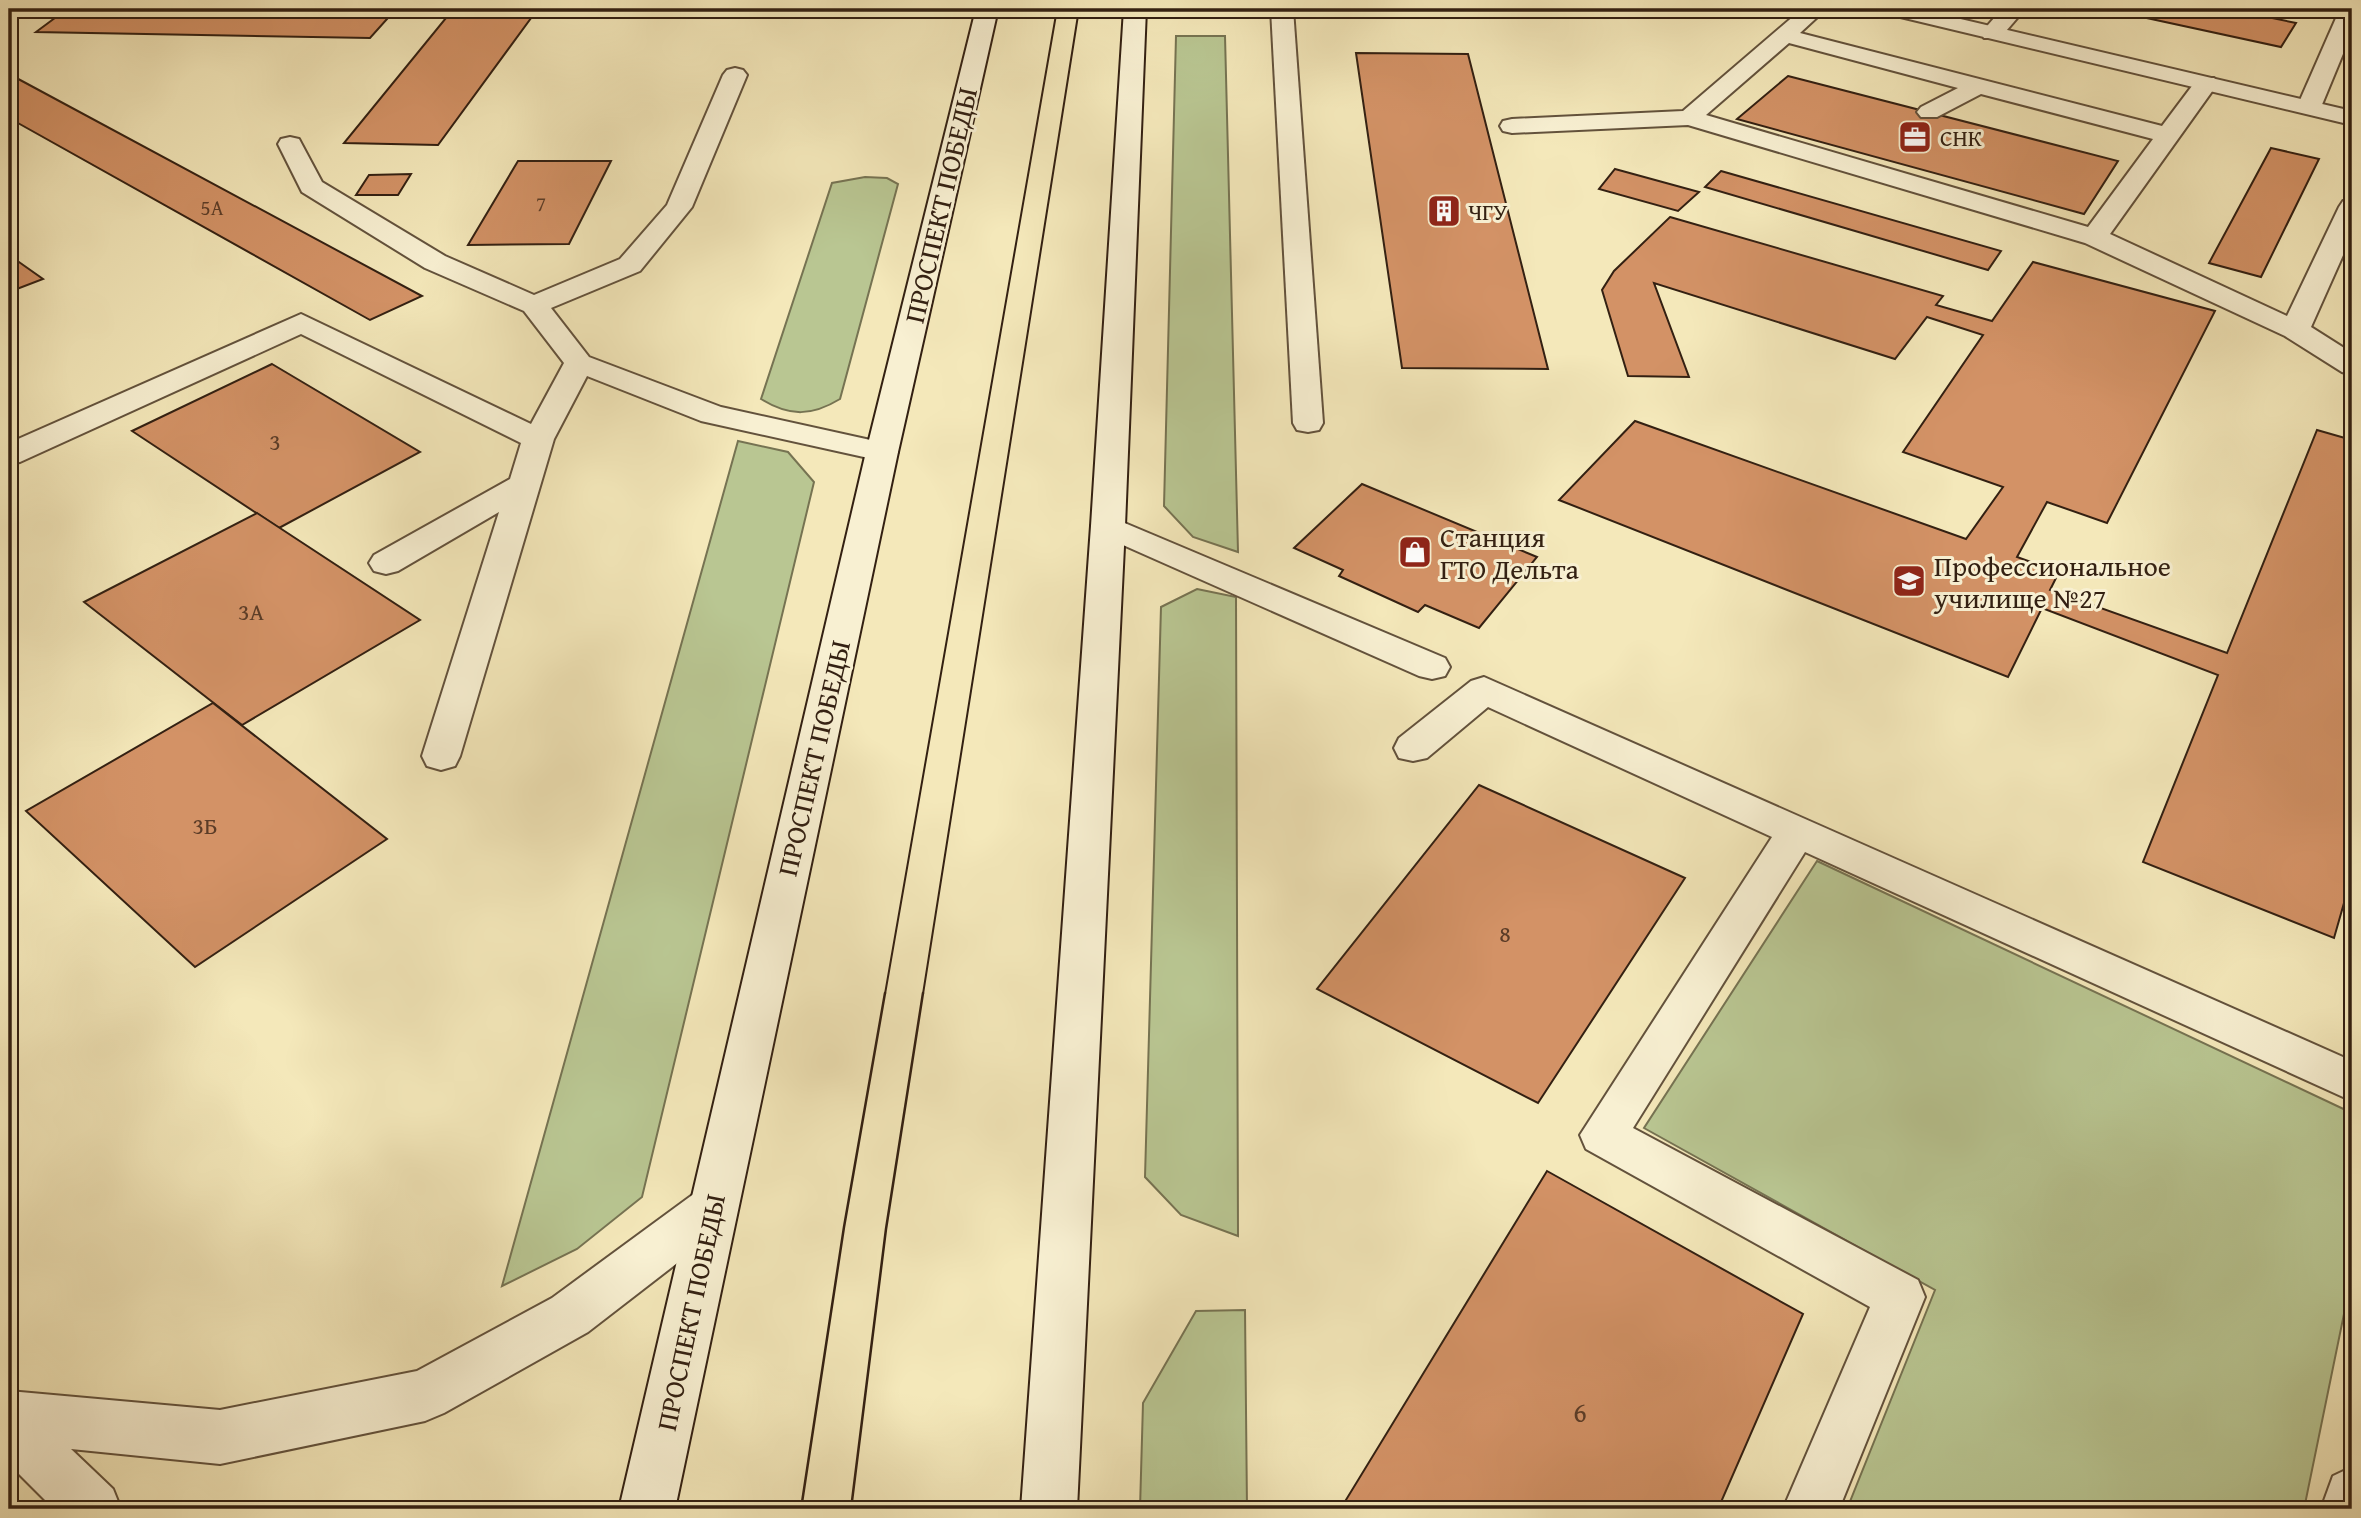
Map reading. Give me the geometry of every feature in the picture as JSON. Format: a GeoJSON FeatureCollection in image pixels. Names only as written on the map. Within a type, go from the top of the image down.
{"type":"FeatureCollection","features":[{"type":"Feature","properties":{"kind":"main road","name":"ПРОСПЕКТ ПОБЕДЫ"},"geometry":{"type":"LineString","coordinates":[[647,1509],[882,452],[987,9]]}},
{"type":"Feature","properties":{"kind":"main road"},"geometry":{"type":"LineString","coordinates":[[1049,1509],[1108,526],[1135,9]]}},
{"type":"Feature","properties":{"kind":"main road"},"geometry":{"type":"LineString","coordinates":[[1282,9],[1308,423]]}},
{"type":"Feature","properties":{"kind":"main road"},"geometry":{"type":"LineString","coordinates":[[1689,118],[1815,9]]}},
{"type":"Feature","properties":{"kind":"main road"},"geometry":{"type":"LineString","coordinates":[[1892,9],[2352,118]]}},
{"type":"Feature","properties":{"kind":"main road"},"geometry":{"type":"LineString","coordinates":[[1992,33],[2014,9]]}},
{"type":"Feature","properties":{"kind":"main road"},"geometry":{"type":"LineString","coordinates":[[2309,107],[2351,9]]}},
{"type":"Feature","properties":{"kind":"main road"},"geometry":{"type":"LineString","coordinates":[[1786,36],[2168,135]]}},
{"type":"Feature","properties":{"kind":"main road"},"geometry":{"type":"LineString","coordinates":[[534,304],[630,265],[679,207],[735,75]]}},
{"type":"Feature","properties":{"kind":"main road"},"geometry":{"type":"LineString","coordinates":[[2094,237],[2206,83]]}},
{"type":"Feature","properties":{"kind":"main road"},"geometry":{"type":"LineString","coordinates":[[1929,112],[1978,86]]}},
{"type":"Feature","properties":{"kind":"main road"},"geometry":{"type":"LineString","coordinates":[[1512,126],[1689,118],[2094,237],[2295,330],[2352,366]]}},
{"type":"Feature","properties":{"kind":"main road"},"geometry":{"type":"LineString","coordinates":[[290,144],[311,187],[435,262],[534,304],[579,363],[712,414],[882,452]]}},
{"type":"Feature","properties":{"kind":"main road"},"geometry":{"type":"LineString","coordinates":[[2295,330],[2352,207]]}},
{"type":"Feature","properties":{"kind":"main road"},"geometry":{"type":"LineString","coordinates":[[9,455],[301,323],[538,439]]}},
{"type":"Feature","properties":{"kind":"main road"},"geometry":{"type":"LineString","coordinates":[[440,755],[538,439],[579,363]]}},
{"type":"Feature","properties":{"kind":"main road"},"geometry":{"type":"LineString","coordinates":[[386,563],[524,484]]}},
{"type":"Feature","properties":{"kind":"main road"},"geometry":{"type":"LineString","coordinates":[[1108,526],[1432,667]]}},
{"type":"Feature","properties":{"kind":"main road"},"geometry":{"type":"LineString","coordinates":[[1413,748],[1484,690],[2352,1082]]}},
{"type":"Feature","properties":{"kind":"main road"},"geometry":{"type":"LineString","coordinates":[[1797,831],[1603,1135],[1900,1297],[1811,1509]]}},
{"type":"Feature","properties":{"kind":"main road"},"geometry":{"type":"LineString","coordinates":[[9,1417],[220,1437],[425,1395],[570,1315],[712,1208]]}},
{"type":"Feature","properties":{"kind":"main road"},"geometry":{"type":"LineString","coordinates":[[9,1427],[93,1509]]}},
{"type":"Feature","properties":{"kind":"main road"},"geometry":{"type":"LineString","coordinates":[[2349,1509],[2352,1495]]}},
{"type":"Feature","properties":{"kind":"green space"},"geometry":{"type":"Polygon","coordinates":[[[1176,36],[1225,36],[1238,552],[1193,537],[1164,506],[1176,36]]]}},
{"type":"Feature","properties":{"kind":"green space"},"geometry":{"type":"Polygon","coordinates":[[[865,177],[887,178],[898,184],[840,399],[810,411],[782,409],[761,399],[832,183],[865,177]]]}},
{"type":"Feature","properties":{"kind":"green space"},"geometry":{"type":"Polygon","coordinates":[[[738,441],[788,452],[814,482],[642,1197],[577,1249],[502,1286],[738,441]]]}},
{"type":"Feature","properties":{"kind":"green space"},"geometry":{"type":"Polygon","coordinates":[[[1197,589],[1236,597],[1238,1236],[1181,1215],[1145,1177],[1161,607],[1197,589]]]}},
{"type":"Feature","properties":{"kind":"green space"},"geometry":{"type":"Polygon","coordinates":[[[1817,861],[2352,1113],[2352,1275],[2304,1509],[1847,1509],[1935,1290],[1644,1128],[1817,861]]]}},
{"type":"Feature","properties":{"kind":"green space"},"geometry":{"type":"Polygon","coordinates":[[[1245,1310],[1247,1509],[1140,1509],[1143,1403],[1196,1311],[1245,1310]]]}},
{"type":"Feature","properties":{"kind":"building"},"geometry":{"type":"Polygon","coordinates":[[[67,9],[396,9],[370,38],[36,32],[67,9]]]}},
{"type":"Feature","properties":{"kind":"building"},"geometry":{"type":"Polygon","coordinates":[[[2105,9],[2228,9],[2296,23],[2281,47],[2105,9]]]}},
{"type":"Feature","properties":{"kind":"building"},"geometry":{"type":"Polygon","coordinates":[[[450,13],[534,14],[438,145],[344,143],[450,13]]]}},
{"type":"Feature","properties":{"kind":"building","name":"ЧГУ"},"geometry":{"type":"Polygon","coordinates":[[[1356,53],[1468,54],[1548,369],[1402,368],[1356,53]]]}},
{"type":"Feature","properties":{"kind":"building"},"geometry":{"type":"Polygon","coordinates":[[[9,74],[422,296],[370,320],[9,118],[9,74]]]}},
{"type":"Feature","properties":{"kind":"building"},"geometry":{"type":"Polygon","coordinates":[[[1788,76],[2118,161],[2084,214],[1737,119],[1788,76]]]}},
{"type":"Feature","properties":{"kind":"building"},"geometry":{"type":"Polygon","coordinates":[[[2271,148],[2319,159],[2261,277],[2209,263],[2271,148]]]}},
{"type":"Feature","properties":{"kind":"building"},"geometry":{"type":"Polygon","coordinates":[[[518,161],[611,161],[569,244],[468,245],[518,161]]]}},
{"type":"Feature","properties":{"kind":"building"},"geometry":{"type":"Polygon","coordinates":[[[1615,169],[1699,192],[1678,211],[1599,189],[1615,169]]]}},
{"type":"Feature","properties":{"kind":"building"},"geometry":{"type":"Polygon","coordinates":[[[1721,171],[2001,251],[1988,270],[1705,187],[1721,171]]]}},
{"type":"Feature","properties":{"kind":"building"},"geometry":{"type":"Polygon","coordinates":[[[411,174],[398,195],[356,195],[369,175],[411,174]]]}},
{"type":"Feature","properties":{"kind":"building","name":"Профессиональное училище №27"},"geometry":{"type":"Polygon","coordinates":[[[1670,217],[1943,296],[1936,305],[1992,321],[2033,262],[2215,311],[2107,523],[2047,502],[2017,557],[2059,572],[2050,590],[2227,653],[2317,430],[2352,440],[2352,875],[2334,938],[2143,862],[2218,675],[2042,608],[2008,677],[1559,500],[1635,421],[1966,539],[2003,487],[1903,452],[1983,335],[1927,317],[1895,359],[1654,283],[1689,377],[1628,376],[1602,290],[1614,271],[1670,217]]]}},
{"type":"Feature","properties":{"kind":"building"},"geometry":{"type":"Polygon","coordinates":[[[9,255],[43,279],[9,292],[9,255]]]}},
{"type":"Feature","properties":{"kind":"building"},"geometry":{"type":"Polygon","coordinates":[[[272,364],[420,452],[279,528],[132,431],[272,364]]]}},
{"type":"Feature","properties":{"kind":"building","name":"Станция ГТО Дельта"},"geometry":{"type":"Polygon","coordinates":[[[1362,484],[1537,557],[1479,628],[1425,605],[1418,612],[1339,576],[1343,570],[1294,548],[1362,484]]]}},
{"type":"Feature","properties":{"kind":"building"},"geometry":{"type":"Polygon","coordinates":[[[257,513],[420,620],[242,725],[84,602],[257,513]]]}},
{"type":"Feature","properties":{"kind":"building"},"geometry":{"type":"Polygon","coordinates":[[[213,703],[387,839],[195,967],[26,811],[213,703]]]}},
{"type":"Feature","properties":{"kind":"building"},"geometry":{"type":"Polygon","coordinates":[[[1479,785],[1685,878],[1538,1103],[1317,989],[1479,785]]]}},
{"type":"Feature","properties":{"kind":"building"},"geometry":{"type":"Polygon","coordinates":[[[1547,1171],[1803,1314],[1718,1509],[1341,1508],[1547,1171]]]}},
{"type":"Feature","properties":{"kind":"tram line"},"geometry":{"type":"LineString","coordinates":[[885,994],[1057,9]]}},
{"type":"Feature","properties":{"kind":"tram line"},"geometry":{"type":"LineString","coordinates":[[923,994],[1079,9]]}},
{"type":"Feature","properties":{"kind":"tram line"},"geometry":{"type":"LineString","coordinates":[[801,1509],[844,1227],[885,993]]}},
{"type":"Feature","properties":{"kind":"tram line"},"geometry":{"type":"LineString","coordinates":[[851,1509],[886,1229],[923,993]]}},
{"type":"Feature","properties":{"kind":"place","name":"СНК"},"geometry":{"type":"Point","coordinates":[1915,137]}},
{"type":"Feature","properties":{"kind":"place","name":"ЧГУ"},"geometry":{"type":"Point","coordinates":[1444,211]}},
{"type":"Feature","properties":{"kind":"place","name":"Станция ГТО Дельта"},"geometry":{"type":"Point","coordinates":[1415,552]}},
{"type":"Feature","properties":{"kind":"place","name":"Профессиональное училище №27"},"geometry":{"type":"Point","coordinates":[1909,581]}}]}
